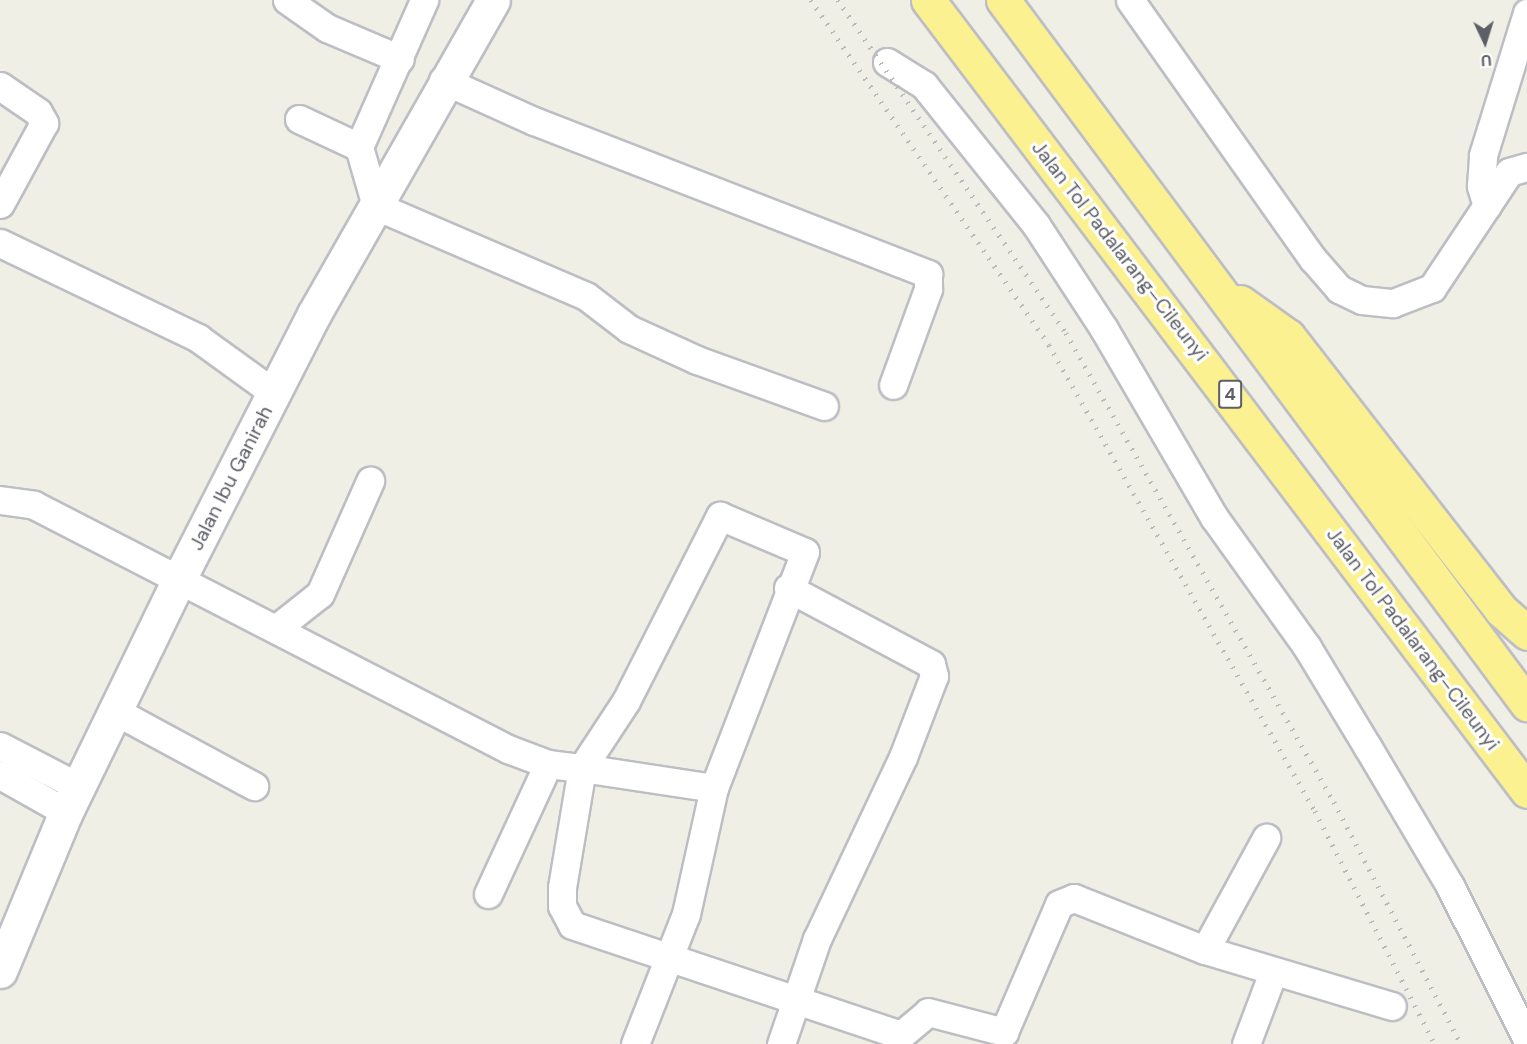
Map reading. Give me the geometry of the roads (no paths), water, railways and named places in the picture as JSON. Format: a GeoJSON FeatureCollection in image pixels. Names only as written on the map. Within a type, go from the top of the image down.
{"type":"FeatureCollection","features":[{"type":"Feature","properties":{"kind":"highway","name":"Jalan Tol Padalarang–Cileunyi"},"geometry":{"type":"LineString","coordinates":[[928,0],[1527,791]]}},
{"type":"Feature","properties":{"kind":"highway"},"geometry":{"type":"LineString","coordinates":[[1003,0],[1527,704]]}},
{"type":"Feature","properties":{"kind":"highway"},"geometry":{"type":"LineString","coordinates":[[1215,283],[1288,336],[1502,610],[1527,633]]}},
{"type":"Feature","properties":{"kind":"main road","name":"Jalan Ibu Ganirah"},"geometry":{"type":"LineString","coordinates":[[0,971],[6,937],[117,712],[180,577],[274,393],[443,80],[493,0]]}},
{"type":"Feature","properties":{"kind":"street"},"geometry":{"type":"LineString","coordinates":[[287,0],[327,28],[400,60]]}},
{"type":"Feature","properties":{"kind":"street"},"geometry":{"type":"LineString","coordinates":[[424,0],[400,60],[359,147],[376,206],[586,296],[629,329],[697,360],[824,406]]}},
{"type":"Feature","properties":{"kind":"street"},"geometry":{"type":"LineString","coordinates":[[1130,0],[1196,99],[1339,289],[1362,300],[1393,303],[1432,288],[1509,172],[1527,167]]}},
{"type":"Feature","properties":{"kind":"street"},"geometry":{"type":"LineString","coordinates":[[1487,206],[1481,186],[1484,155],[1527,13]]}},
{"type":"Feature","properties":{"kind":"street"},"geometry":{"type":"LineString","coordinates":[[887,62],[924,85],[1035,225],[1092,310],[1214,517],[1307,646],[1361,736],[1450,886],[1527,1039]]}},
{"type":"Feature","properties":{"kind":"street"},"geometry":{"type":"LineString","coordinates":[[443,80],[534,121],[928,274],[928,289],[893,385]]}},
{"type":"Feature","properties":{"kind":"street"},"geometry":{"type":"LineString","coordinates":[[0,86],[38,112],[44,123],[0,204]]}},
{"type":"Feature","properties":{"kind":"street"},"geometry":{"type":"LineString","coordinates":[[299,119],[359,147]]}},
{"type":"Feature","properties":{"kind":"street"},"geometry":{"type":"LineString","coordinates":[[0,243],[198,338],[274,393]]}},
{"type":"Feature","properties":{"kind":"street"},"geometry":{"type":"LineString","coordinates":[[278,627],[320,594],[370,481]]}},
{"type":"Feature","properties":{"kind":"street"},"geometry":{"type":"LineString","coordinates":[[0,500],[34,505],[278,627],[508,749],[548,764],[714,788]]}},
{"type":"Feature","properties":{"kind":"street"},"geometry":{"type":"LineString","coordinates":[[635,1044],[667,959],[692,891],[714,788],[804,550],[720,516],[626,701],[582,768],[562,887],[566,918],[572,925],[667,959],[795,998],[900,1035],[928,1012],[1003,1033],[1059,904],[1066,898],[1205,950],[1392,1006]]}},
{"type":"Feature","properties":{"kind":"street"},"geometry":{"type":"LineString","coordinates":[[781,1044],[795,998],[934,676],[931,664],[788,588]]}},
{"type":"Feature","properties":{"kind":"street"},"geometry":{"type":"LineString","coordinates":[[117,712],[254,786]]}},
{"type":"Feature","properties":{"kind":"street"},"geometry":{"type":"LineString","coordinates":[[0,746],[73,799]]}},
{"type":"Feature","properties":{"kind":"street"},"geometry":{"type":"LineString","coordinates":[[488,894],[548,764]]}},
{"type":"Feature","properties":{"kind":"street"},"geometry":{"type":"LineString","coordinates":[[0,775],[73,799]]}},
{"type":"Feature","properties":{"kind":"street"},"geometry":{"type":"LineString","coordinates":[[1205,950],[1266,838]]}},
{"type":"Feature","properties":{"kind":"street"},"geometry":{"type":"LineString","coordinates":[[1246,1044],[1273,972]]}},
{"type":"Feature","properties":{"kind":"railway"},"geometry":{"type":"LineString","coordinates":[[811,0],[1049,345],[1315,811],[1435,1044]]}},
{"type":"Feature","properties":{"kind":"railway"},"geometry":{"type":"LineString","coordinates":[[838,0],[1066,333],[1334,802],[1461,1044]]}}]}
